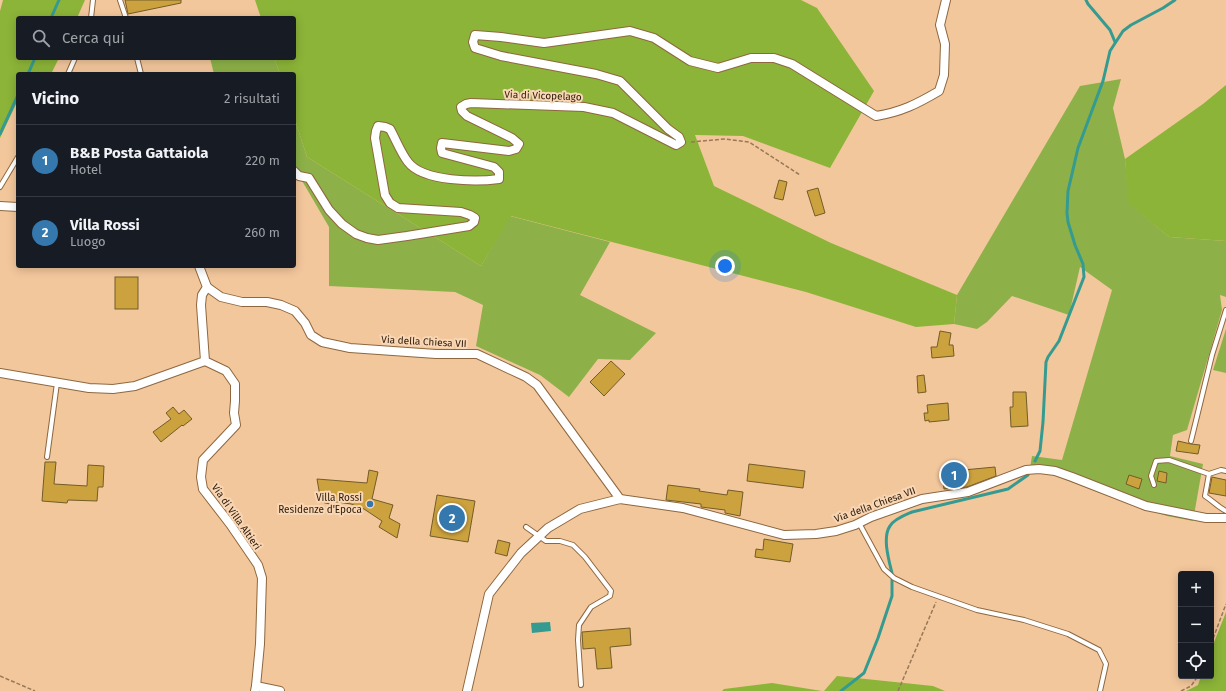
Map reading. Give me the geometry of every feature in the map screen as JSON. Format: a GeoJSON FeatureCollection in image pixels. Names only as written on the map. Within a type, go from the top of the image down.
{"type":"FeatureCollection","features":[{"type":"Feature","properties":{"kind":"street"},"geometry":{"type":"LineString","coordinates":[[679,137],[668,129],[620,81],[596,74],[501,56],[475,48],[473,42],[475,35],[544,43],[630,31],[654,38],[690,61],[718,68],[752,58],[774,58],[792,64],[876,116],[894,113],[920,102],[939,91],[944,75],[945,44],[940,25],[946,0]]}},
{"type":"Feature","properties":{"kind":"street","name":"Via di Vicopelago"},"geometry":{"type":"LineString","coordinates":[[296,172],[299,176],[309,178],[329,210],[342,224],[356,234],[378,240],[468,226],[474,222],[475,218],[461,212],[398,208],[390,203],[385,195],[374,138],[378,126],[385,127],[390,130],[408,163],[418,170],[451,179],[484,181],[499,179],[499,172],[494,167],[442,153],[442,143],[509,151],[516,149],[519,144],[512,138],[466,116],[461,107],[466,104],[584,107],[613,113],[676,145],[681,142],[679,137]]}},
{"type":"Feature","properties":{"kind":"street"},"geometry":{"type":"LineString","coordinates":[[0,206],[16,207]]}},
{"type":"Feature","properties":{"kind":"street"},"geometry":{"type":"LineString","coordinates":[[0,373],[57,383],[101,389],[114,389],[135,386],[205,361],[201,305],[202,295],[207,287],[200,268]]}},
{"type":"Feature","properties":{"kind":"street","name":"Via della Chiesa VII"},"geometry":{"type":"LineString","coordinates":[[207,287],[221,298],[242,302],[267,302],[281,305],[295,311],[305,323],[311,335],[322,342],[332,345],[350,348],[436,354],[476,354],[526,377],[537,385],[620,499]]}},
{"type":"Feature","properties":{"kind":"street","name":"Via di Villa Altieri"},"geometry":{"type":"LineString","coordinates":[[205,361],[226,371],[235,384],[236,401],[234,413],[236,425],[202,460],[200,477],[203,489],[230,524],[258,565],[262,578],[260,644],[256,689]]}},
{"type":"Feature","properties":{"kind":"street","name":"Via della Chiesa VII"},"geometry":{"type":"LineString","coordinates":[[467,691],[489,594],[521,553],[548,528],[580,509],[620,499],[683,508],[784,535],[816,534],[836,531],[922,499],[968,492],[1026,470],[1039,469],[1055,471],[1146,506],[1206,518],[1226,518]]}},
{"type":"Feature","properties":{"kind":"street"},"geometry":{"type":"LineString","coordinates":[[256,689],[280,691]]}},
{"type":"Feature","properties":{"kind":"lane"},"geometry":{"type":"LineString","coordinates":[[91,16],[93,0]]}},
{"type":"Feature","properties":{"kind":"lane"},"geometry":{"type":"LineString","coordinates":[[120,0],[125,16]]}},
{"type":"Feature","properties":{"kind":"lane"},"geometry":{"type":"LineString","coordinates":[[69,72],[73,60]]}},
{"type":"Feature","properties":{"kind":"lane"},"geometry":{"type":"LineString","coordinates":[[138,60],[140,72]]}},
{"type":"Feature","properties":{"kind":"lane"},"geometry":{"type":"LineString","coordinates":[[0,187],[16,160]]}},
{"type":"Feature","properties":{"kind":"lane"},"geometry":{"type":"LineString","coordinates":[[1191,441],[1212,354],[1226,310]]}},
{"type":"Feature","properties":{"kind":"lane"},"geometry":{"type":"LineString","coordinates":[[47,457],[57,383]]}},
{"type":"Feature","properties":{"kind":"lane"},"geometry":{"type":"LineString","coordinates":[[1154,485],[1151,476],[1156,461],[1169,460],[1209,474],[1222,470],[1226,471]]}},
{"type":"Feature","properties":{"kind":"lane"},"geometry":{"type":"LineString","coordinates":[[1209,474],[1205,496],[1214,502],[1218,507],[1226,511]]}},
{"type":"Feature","properties":{"kind":"lane"},"geometry":{"type":"LineString","coordinates":[[859,523],[884,569],[894,578],[912,587],[977,610],[1024,620],[1068,634],[1099,650],[1106,664],[1100,691]]}},
{"type":"Feature","properties":{"kind":"lane"},"geometry":{"type":"LineString","coordinates":[[526,526],[546,541],[560,541],[572,545],[585,557],[611,591],[610,596],[590,607],[579,625],[578,640],[581,685]]}},
{"type":"Feature","properties":{"kind":"path"},"geometry":{"type":"LineString","coordinates":[[679,137],[690,142],[725,139],[749,142],[800,175]]}},
{"type":"Feature","properties":{"kind":"path"},"geometry":{"type":"LineString","coordinates":[[898,691],[938,596]]}},
{"type":"Feature","properties":{"kind":"path"},"geometry":{"type":"LineString","coordinates":[[1211,643],[1226,604]]}},
{"type":"Feature","properties":{"kind":"path"},"geometry":{"type":"LineString","coordinates":[[0,676],[35,691]]}},
{"type":"Feature","properties":{"kind":"path"},"geometry":{"type":"LineString","coordinates":[[1181,691],[1191,686],[1196,679]]}},
{"type":"Feature","properties":{"kind":"green space"},"geometry":{"type":"Polygon","coordinates":[[[3,0],[85,0],[78,16],[16,16],[16,60],[58,60],[52,72],[16,72],[16,104],[0,138],[0,11],[3,0]]]}},
{"type":"Feature","properties":{"kind":"green space"},"geometry":{"type":"Polygon","coordinates":[[[255,0],[801,0],[817,8],[874,91],[830,168],[743,136],[695,135],[714,186],[831,243],[957,295],[954,324],[916,327],[806,292],[511,216],[481,266],[307,157],[296,123],[296,72],[279,72],[275,60],[296,60],[296,16],[260,16],[255,0]]]}},
{"type":"Feature","properties":{"kind":"green space"},"geometry":{"type":"Polygon","coordinates":[[[210,60],[275,60],[279,72],[214,72],[210,60]]]}},
{"type":"Feature","properties":{"kind":"green space"},"geometry":{"type":"Polygon","coordinates":[[[1121,79],[1113,108],[1125,159],[1129,203],[1169,237],[1226,241],[1226,297],[1220,295],[1222,310],[1187,430],[1173,435],[1170,456],[1203,464],[1193,521],[1167,516],[1124,502],[1050,474],[1029,474],[1032,456],[1062,460],[1112,290],[1080,267],[1069,315],[1012,296],[987,322],[977,329],[954,324],[957,295],[1080,86],[1121,79]]]}},
{"type":"Feature","properties":{"kind":"green space"},"geometry":{"type":"Polygon","coordinates":[[[1226,85],[1226,241],[1169,237],[1128,203],[1125,159],[1203,104],[1226,85]]]}},
{"type":"Feature","properties":{"kind":"green space"},"geometry":{"type":"Polygon","coordinates":[[[296,123],[307,157],[481,266],[510,216],[610,242],[580,295],[656,333],[630,360],[598,359],[569,397],[540,375],[476,346],[483,305],[455,292],[329,286],[329,227],[296,170],[296,123]]]}},
{"type":"Feature","properties":{"kind":"green space"},"geometry":{"type":"Polygon","coordinates":[[[1226,329],[1226,373],[1213,370],[1226,329]]]}},
{"type":"Feature","properties":{"kind":"green space"},"geometry":{"type":"Polygon","coordinates":[[[1226,612],[1226,691],[1186,691],[1198,685],[1200,679],[1214,679],[1214,642],[1226,612]]]}},
{"type":"Feature","properties":{"kind":"green space"},"geometry":{"type":"Polygon","coordinates":[[[837,676],[933,686],[945,691],[824,691],[837,676]]]}},
{"type":"Feature","properties":{"kind":"green space"},"geometry":{"type":"Polygon","coordinates":[[[772,683],[822,691],[722,691],[724,689],[772,683]]]}},
{"type":"Feature","properties":{"kind":"water"},"geometry":{"type":"Polygon","coordinates":[[[550,622],[551,631],[532,633],[531,623],[550,622]]]}},
{"type":"Feature","properties":{"kind":"building"},"geometry":{"type":"Polygon","coordinates":[[[125,0],[181,0],[181,3],[128,14],[125,0]]]}},
{"type":"Feature","properties":{"kind":"building"},"geometry":{"type":"Polygon","coordinates":[[[779,180],[787,182],[783,200],[774,198],[779,180]]]}},
{"type":"Feature","properties":{"kind":"building"},"geometry":{"type":"Polygon","coordinates":[[[818,188],[825,213],[815,216],[807,191],[818,188]]]}},
{"type":"Feature","properties":{"kind":"building"},"geometry":{"type":"Polygon","coordinates":[[[115,277],[138,277],[138,309],[115,309],[115,277]]]}},
{"type":"Feature","properties":{"kind":"building"},"geometry":{"type":"Polygon","coordinates":[[[940,331],[951,333],[949,345],[953,345],[954,356],[932,358],[931,347],[937,347],[940,331]]]}},
{"type":"Feature","properties":{"kind":"building"},"geometry":{"type":"Polygon","coordinates":[[[611,361],[625,374],[604,396],[590,382],[611,361]]]}},
{"type":"Feature","properties":{"kind":"building"},"geometry":{"type":"Polygon","coordinates":[[[924,375],[926,392],[918,393],[917,376],[924,375]]]}},
{"type":"Feature","properties":{"kind":"building"},"geometry":{"type":"Polygon","coordinates":[[[1013,392],[1026,392],[1028,426],[1011,427],[1010,407],[1013,407],[1013,392]]]}},
{"type":"Feature","properties":{"kind":"building"},"geometry":{"type":"Polygon","coordinates":[[[948,403],[949,420],[925,421],[924,413],[928,413],[927,405],[948,403]]]}},
{"type":"Feature","properties":{"kind":"building"},"geometry":{"type":"Polygon","coordinates":[[[173,407],[179,414],[184,410],[192,419],[161,442],[153,432],[171,419],[166,413],[173,407]]]}},
{"type":"Feature","properties":{"kind":"building"},"geometry":{"type":"Polygon","coordinates":[[[1178,441],[1200,445],[1198,454],[1176,451],[1178,441]]]}},
{"type":"Feature","properties":{"kind":"building"},"geometry":{"type":"Polygon","coordinates":[[[45,462],[56,462],[54,484],[87,486],[88,465],[104,466],[103,487],[98,487],[97,501],[68,500],[67,503],[42,501],[45,462]]]}},
{"type":"Feature","properties":{"kind":"building"},"geometry":{"type":"Polygon","coordinates":[[[749,464],[805,471],[803,488],[747,481],[749,464]]]}},
{"type":"Feature","properties":{"kind":"building"},"geometry":{"type":"Polygon","coordinates":[[[995,467],[996,476],[967,487],[944,489],[942,472],[995,467]]]}},
{"type":"Feature","properties":{"kind":"building","name":"Villa Rossi Residenze d'Epoca"},"geometry":{"type":"Polygon","coordinates":[[[369,470],[378,472],[372,499],[393,505],[389,518],[400,524],[397,538],[379,527],[382,521],[364,509],[351,504],[330,501],[330,504],[321,502],[317,479],[367,483],[369,470]]]}},
{"type":"Feature","properties":{"kind":"building"},"geometry":{"type":"Polygon","coordinates":[[[1159,471],[1167,473],[1166,483],[1157,481],[1159,471]]]}},
{"type":"Feature","properties":{"kind":"building"},"geometry":{"type":"Polygon","coordinates":[[[1129,475],[1142,479],[1139,489],[1126,484],[1129,475]]]}},
{"type":"Feature","properties":{"kind":"building"},"geometry":{"type":"Polygon","coordinates":[[[1212,477],[1226,480],[1226,496],[1209,493],[1212,477]]]}},
{"type":"Feature","properties":{"kind":"building"},"geometry":{"type":"Polygon","coordinates":[[[668,485],[700,489],[699,491],[727,495],[728,490],[743,492],[740,516],[725,513],[725,510],[701,507],[701,504],[666,500],[668,485]]]}},
{"type":"Feature","properties":{"kind":"building"},"geometry":{"type":"Polygon","coordinates":[[[437,495],[475,501],[468,542],[430,536],[437,495]]]}},
{"type":"Feature","properties":{"kind":"building"},"geometry":{"type":"Polygon","coordinates":[[[764,539],[793,544],[790,562],[755,557],[756,549],[763,550],[764,539]]]}},
{"type":"Feature","properties":{"kind":"building"},"geometry":{"type":"Polygon","coordinates":[[[498,540],[510,543],[507,556],[495,553],[498,540]]]}},
{"type":"Feature","properties":{"kind":"building"},"geometry":{"type":"Polygon","coordinates":[[[630,628],[631,645],[610,647],[612,668],[597,669],[595,648],[583,649],[582,632],[630,628]]]}},
{"type":"Feature","properties":{"kind":"waterway"},"geometry":{"type":"LineString","coordinates":[[52,16],[59,0]]}},
{"type":"Feature","properties":{"kind":"waterway"},"geometry":{"type":"LineString","coordinates":[[1086,0],[1110,30],[1115,42]]}},
{"type":"Feature","properties":{"kind":"waterway"},"geometry":{"type":"LineString","coordinates":[[1035,461],[1040,451],[1046,362],[1059,341],[1084,277],[1083,264],[1075,245],[1068,222],[1067,213],[1068,191],[1078,148],[1103,81],[1110,51],[1123,31],[1175,0]]}},
{"type":"Feature","properties":{"kind":"waterway"},"geometry":{"type":"LineString","coordinates":[[29,72],[34,60]]}},
{"type":"Feature","properties":{"kind":"waterway"},"geometry":{"type":"LineString","coordinates":[[0,134],[16,99]]}},
{"type":"Feature","properties":{"kind":"waterway"},"geometry":{"type":"LineString","coordinates":[[892,573],[886,543],[890,526],[897,519],[912,512],[1008,489],[1028,475]]}},
{"type":"Feature","properties":{"kind":"waterway"},"geometry":{"type":"LineString","coordinates":[[841,691],[864,673],[892,596],[892,580]]}},
{"type":"Feature","properties":{"kind":"place","name":"B&B Posta Gattaiola"},"geometry":{"type":"Point","coordinates":[954,475]}},
{"type":"Feature","properties":{"kind":"place","name":"Villa Rossi Residenze d'Epoca"},"geometry":{"type":"Point","coordinates":[370,504]}},
{"type":"Feature","properties":{"kind":"place","name":"Villa Rossi"},"geometry":{"type":"Point","coordinates":[452,518]}}]}
